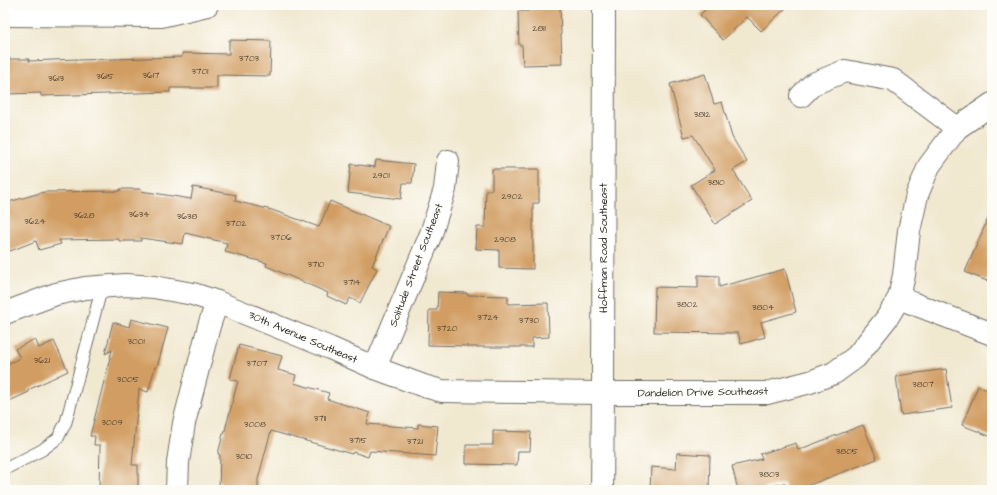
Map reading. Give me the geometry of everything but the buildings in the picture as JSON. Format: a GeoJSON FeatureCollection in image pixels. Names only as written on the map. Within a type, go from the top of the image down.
{"type":"FeatureCollection","features":[{"type":"Feature","properties":{"kind":"street"},"geometry":{"type":"LineString","coordinates":[[5,15],[162,16],[207,5]]}},
{"type":"Feature","properties":{"kind":"street","name":"Hoffman Road Southeast"},"geometry":{"type":"LineString","coordinates":[[602,490],[604,5]]}},
{"type":"Feature","properties":{"kind":"street"},"geometry":{"type":"LineString","coordinates":[[801,96],[813,84],[845,71],[893,80],[957,128]]}},
{"type":"Feature","properties":{"kind":"street","name":"Dandelion Drive Southeast"},"geometry":{"type":"LineString","coordinates":[[603,393],[766,393],[810,382],[834,373],[856,357],[887,318],[899,298],[904,275],[909,231],[917,195],[929,166],[957,128],[992,104]]}},
{"type":"Feature","properties":{"kind":"street","name":"Solitude Street Southeast"},"geometry":{"type":"LineString","coordinates":[[375,368],[431,234],[446,189],[448,161]]}},
{"type":"Feature","properties":{"kind":"street","name":"30th Avenue Southeast"},"geometry":{"type":"LineString","coordinates":[[5,313],[56,294],[85,288],[125,285],[154,287],[193,294],[217,302],[375,368],[442,391],[603,393]]}},
{"type":"Feature","properties":{"kind":"street"},"geometry":{"type":"LineString","coordinates":[[899,298],[992,334]]}},
{"type":"Feature","properties":{"kind":"street"},"geometry":{"type":"LineString","coordinates":[[178,490],[178,462],[184,423],[209,326],[217,302]]}},
{"type":"Feature","properties":{"kind":"lane"},"geometry":{"type":"LineString","coordinates":[[5,469],[42,450],[58,438],[66,422],[102,287]]}}]}
